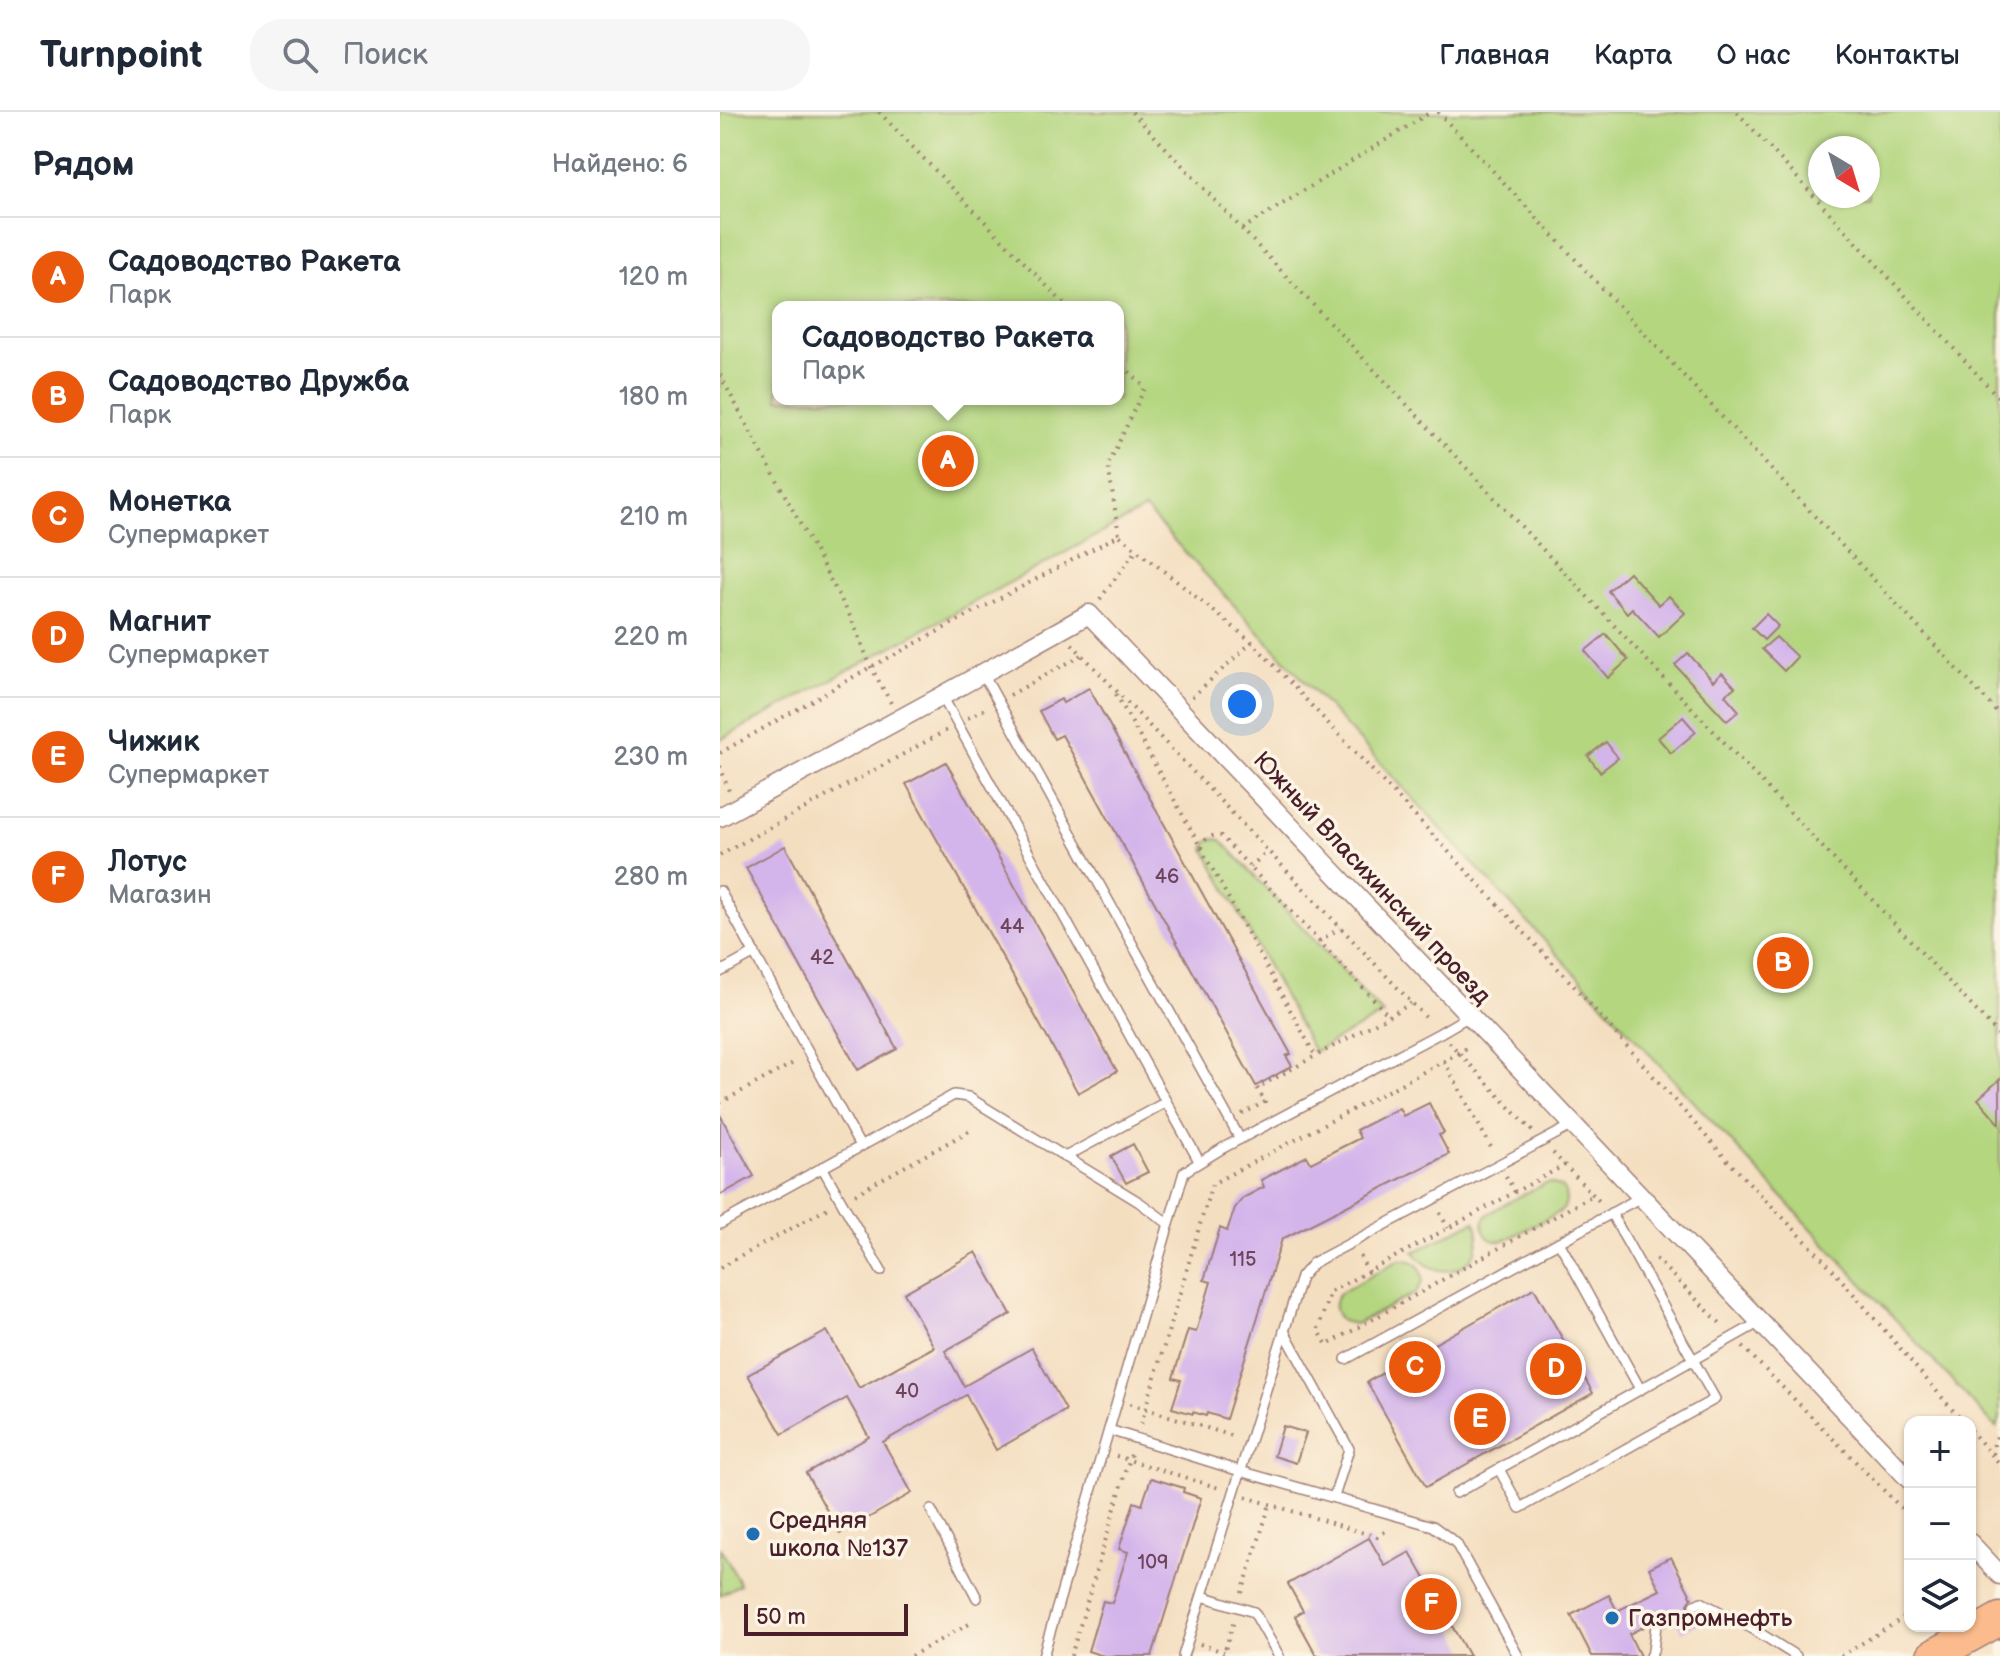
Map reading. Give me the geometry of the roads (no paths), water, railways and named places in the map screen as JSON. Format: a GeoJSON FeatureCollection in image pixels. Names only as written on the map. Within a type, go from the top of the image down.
{"type":"FeatureCollection","features":[{"type":"Feature","properties":{"kind":"highway"},"geometry":{"type":"LineString","coordinates":[[1933,1656],[2000,1619]]}},
{"type":"Feature","properties":{"kind":"street","name":"Южный Власихинский проезд"},"geometry":{"type":"LineString","coordinates":[[983,674],[1089,614],[1904,1474]]}},
{"type":"Feature","properties":{"kind":"street"},"geometry":{"type":"LineString","coordinates":[[728,813],[983,674]]}},
{"type":"Feature","properties":{"kind":"street"},"geometry":{"type":"LineString","coordinates":[[1976,1549],[2000,1575]]}},
{"type":"Feature","properties":{"kind":"lane"},"geometry":{"type":"LineString","coordinates":[[983,674],[1240,1139]]}},
{"type":"Feature","properties":{"kind":"lane"},"geometry":{"type":"LineString","coordinates":[[942,696],[1199,1161]]}},
{"type":"Feature","properties":{"kind":"lane"},"geometry":{"type":"LineString","coordinates":[[720,891],[860,1146]]}},
{"type":"Feature","properties":{"kind":"lane"},"geometry":{"type":"LineString","coordinates":[[720,972],[755,953]]}},
{"type":"Feature","properties":{"kind":"lane"},"geometry":{"type":"LineString","coordinates":[[1043,1656],[1184,1172],[1199,1161],[1469,1016]]}},
{"type":"Feature","properties":{"kind":"lane"},"geometry":{"type":"LineString","coordinates":[[720,1224],[954,1095],[968,1097],[1139,1202],[1169,1224]]}},
{"type":"Feature","properties":{"kind":"lane"},"geometry":{"type":"LineString","coordinates":[[1065,1157],[1166,1102]]}},
{"type":"Feature","properties":{"kind":"lane"},"geometry":{"type":"LineString","coordinates":[[1183,1656],[1301,1277],[1313,1263],[1573,1125]]}},
{"type":"Feature","properties":{"kind":"lane"},"geometry":{"type":"LineString","coordinates":[[822,1167],[881,1271]]}},
{"type":"Feature","properties":{"kind":"lane"},"geometry":{"type":"LineString","coordinates":[[1346,1359],[1641,1196]]}},
{"type":"Feature","properties":{"kind":"lane"},"geometry":{"type":"LineString","coordinates":[[1499,1469],[1520,1508],[1715,1399],[1611,1213]]}},
{"type":"Feature","properties":{"kind":"lane"},"geometry":{"type":"LineString","coordinates":[[1559,1242],[1640,1389]]}},
{"type":"Feature","properties":{"kind":"lane"},"geometry":{"type":"LineString","coordinates":[[1456,1493],[1760,1322]]}},
{"type":"Feature","properties":{"kind":"lane"},"geometry":{"type":"LineString","coordinates":[[1284,1331],[1349,1449],[1334,1497]]}},
{"type":"Feature","properties":{"kind":"lane"},"geometry":{"type":"LineString","coordinates":[[1109,1430],[1433,1526],[1456,1543],[1518,1656]]}},
{"type":"Feature","properties":{"kind":"lane"},"geometry":{"type":"LineString","coordinates":[[931,1510],[977,1598]]}},
{"type":"Feature","properties":{"kind":"lane"},"geometry":{"type":"LineString","coordinates":[[1202,1596],[1254,1612],[1279,1656]]}},
{"type":"Feature","properties":{"kind":"lane"},"geometry":{"type":"LineString","coordinates":[[1695,1605],[1701,1602],[1796,1656]]}},
{"type":"Feature","properties":{"kind":"lane"},"geometry":{"type":"LineString","coordinates":[[1650,1656],[1656,1625],[1674,1616]]}},
{"type":"Feature","properties":{"kind":"place","name":"Садоводство Ракета"},"geometry":{"type":"Point","coordinates":[948,461]}},
{"type":"Feature","properties":{"kind":"place","name":"Садоводство Дружба"},"geometry":{"type":"Point","coordinates":[1783,963]}},
{"type":"Feature","properties":{"kind":"place","name":"Монетка"},"geometry":{"type":"Point","coordinates":[1415,1367]}},
{"type":"Feature","properties":{"kind":"place","name":"Магнит"},"geometry":{"type":"Point","coordinates":[1556,1369]}},
{"type":"Feature","properties":{"kind":"place","name":"Чижик"},"geometry":{"type":"Point","coordinates":[1480,1419]}},
{"type":"Feature","properties":{"kind":"place","name":"Средняя школа №137"},"geometry":{"type":"Point","coordinates":[753,1534]}},
{"type":"Feature","properties":{"kind":"place","name":"Лотус"},"geometry":{"type":"Point","coordinates":[1431,1604]}},
{"type":"Feature","properties":{"kind":"place","name":"Газпромнефть"},"geometry":{"type":"Point","coordinates":[1612,1618]}}]}
